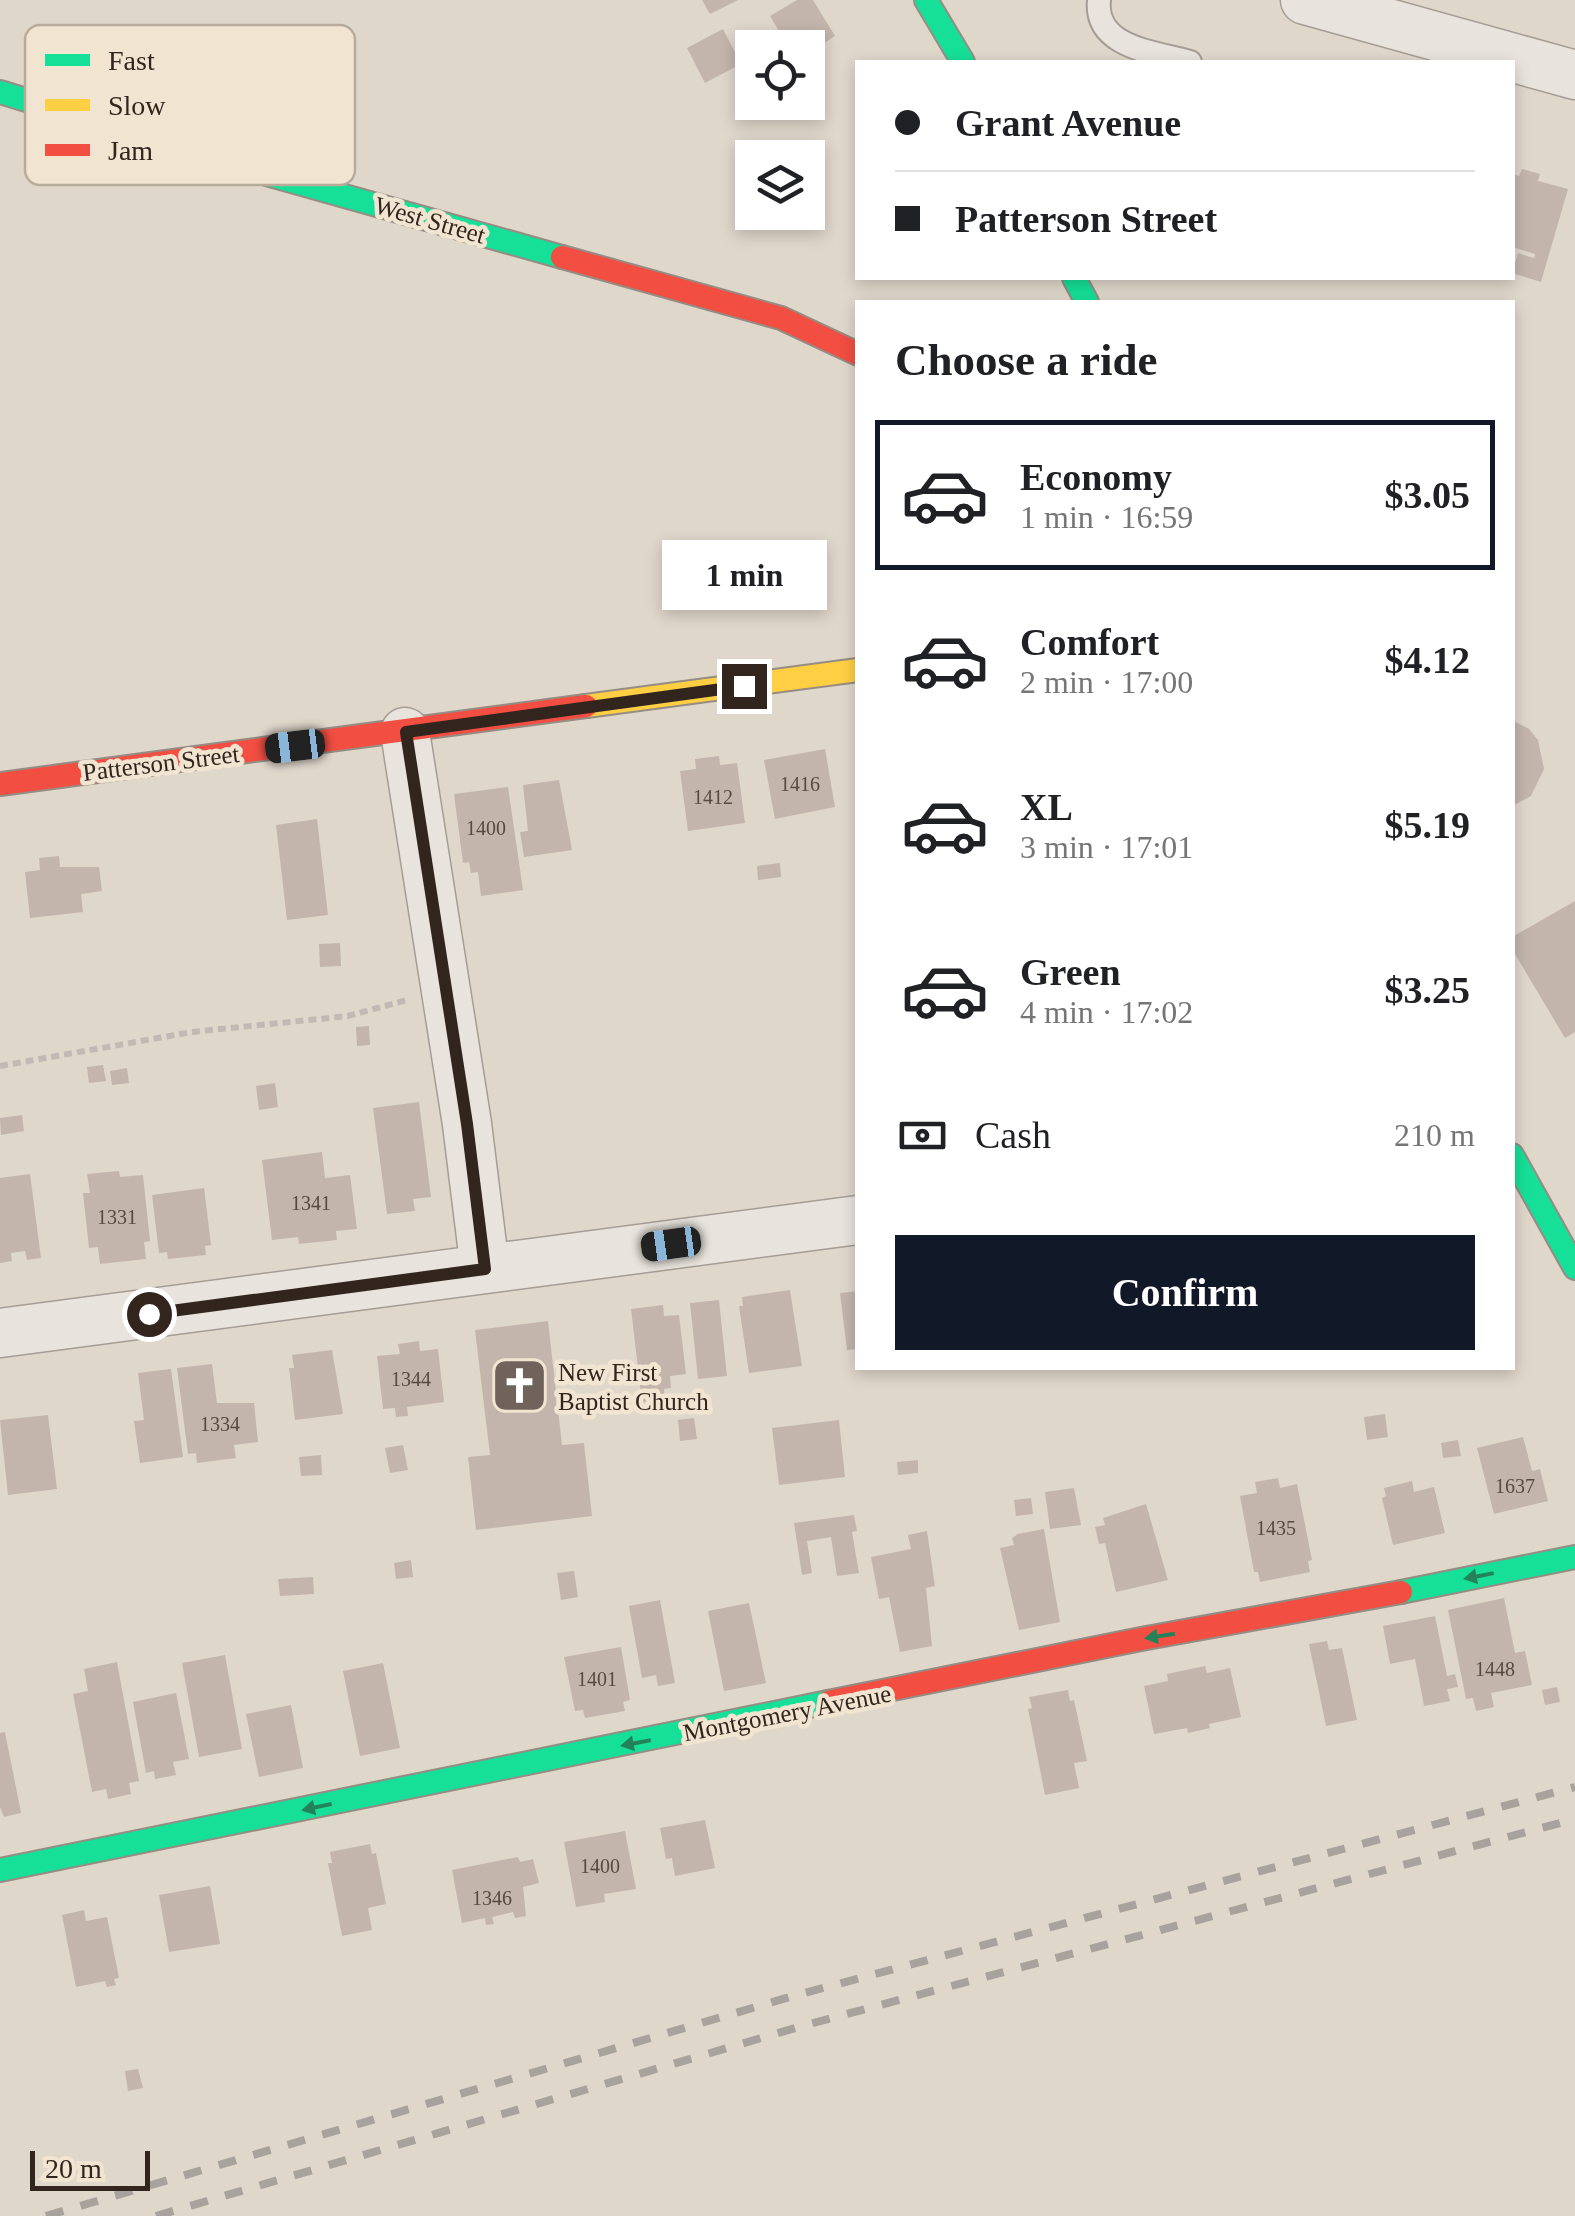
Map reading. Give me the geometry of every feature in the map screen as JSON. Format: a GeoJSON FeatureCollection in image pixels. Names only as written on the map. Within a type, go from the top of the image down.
{"type":"FeatureCollection","features":[{"type":"Feature","properties":{"kind":"street"},"geometry":{"type":"LineString","coordinates":[[1305,0],[1498,58]]}},
{"type":"Feature","properties":{"kind":"street"},"geometry":{"type":"LineString","coordinates":[[934,3],[962,60]]}},
{"type":"Feature","properties":{"kind":"street"},"geometry":{"type":"LineString","coordinates":[[1515,62],[1575,75]]}},
{"type":"Feature","properties":{"kind":"street","name":"West Street"},"geometry":{"type":"LineString","coordinates":[[0,92],[25,100]]}},
{"type":"Feature","properties":{"kind":"street","name":"West Street"},"geometry":{"type":"LineString","coordinates":[[307,185],[781,318],[855,352]]}},
{"type":"Feature","properties":{"kind":"street","name":"Patterson Street"},"geometry":{"type":"LineString","coordinates":[[0,784],[855,670]]}},
{"type":"Feature","properties":{"kind":"street"},"geometry":{"type":"LineString","coordinates":[[406,732],[485,1269]]}},
{"type":"Feature","properties":{"kind":"street"},"geometry":{"type":"LineString","coordinates":[[1515,1160],[1575,1268]]}},
{"type":"Feature","properties":{"kind":"street"},"geometry":{"type":"LineString","coordinates":[[0,1333],[855,1220]]}},
{"type":"Feature","properties":{"kind":"street","name":"Montgomery Avenue"},"geometry":{"type":"LineString","coordinates":[[0,1870],[1141,1639],[1299,1613],[1575,1557]]}},
{"type":"Feature","properties":{"kind":"lane"},"geometry":{"type":"LineString","coordinates":[[1099,0],[1098,14],[1106,32],[1122,43],[1183,60]]}},
{"type":"Feature","properties":{"kind":"path"},"geometry":{"type":"LineString","coordinates":[[0,1066],[192,1032],[348,1016],[398,1005],[444,984]]}},
{"type":"Feature","properties":{"kind":"building"},"geometry":{"type":"Polygon","coordinates":[[[702,0],[738,0],[710,14],[702,0]]]}},
{"type":"Feature","properties":{"kind":"building"},"geometry":{"type":"Polygon","coordinates":[[[797,0],[813,0],[835,36],[825,43],[825,30],[778,30],[770,16],[797,0]]]}},
{"type":"Feature","properties":{"kind":"building"},"geometry":{"type":"Polygon","coordinates":[[[723,29],[735,52],[735,67],[705,83],[687,48],[723,29]]]}},
{"type":"Feature","properties":{"kind":"building"},"geometry":{"type":"Polygon","coordinates":[[[1522,169],[1540,174],[1538,181],[1568,189],[1541,282],[1515,274],[1518,253],[1534,258],[1535,254],[1515,248],[1515,175],[1519,176],[1522,169]]]}},
{"type":"Feature","properties":{"kind":"building"},"geometry":{"type":"Polygon","coordinates":[[[1515,722],[1538,740],[1544,769],[1531,796],[1515,804],[1515,722]]]}},
{"type":"Feature","properties":{"kind":"building"},"geometry":{"type":"Polygon","coordinates":[[[825,749],[835,807],[775,819],[764,760],[825,749]]]}},
{"type":"Feature","properties":{"kind":"building"},"geometry":{"type":"Polygon","coordinates":[[[719,756],[720,765],[737,763],[745,823],[688,831],[680,771],[696,769],[695,759],[719,756]]]}},
{"type":"Feature","properties":{"kind":"building"},"geometry":{"type":"Polygon","coordinates":[[[559,780],[572,850],[524,857],[520,832],[528,831],[523,785],[559,780]]]}},
{"type":"Feature","properties":{"kind":"building"},"geometry":{"type":"Polygon","coordinates":[[[508,787],[523,890],[481,896],[478,872],[471,873],[469,862],[463,863],[454,794],[508,787]]]}},
{"type":"Feature","properties":{"kind":"building"},"geometry":{"type":"Polygon","coordinates":[[[317,819],[328,915],[287,920],[276,825],[317,819]]]}},
{"type":"Feature","properties":{"kind":"building"},"geometry":{"type":"Polygon","coordinates":[[[59,856],[60,867],[99,867],[102,891],[81,894],[83,912],[30,918],[25,872],[40,870],[39,858],[59,856]]]}},
{"type":"Feature","properties":{"kind":"building"},"geometry":{"type":"Polygon","coordinates":[[[780,863],[781,877],[758,880],[757,866],[780,863]]]}},
{"type":"Feature","properties":{"kind":"building"},"geometry":{"type":"Polygon","coordinates":[[[1575,901],[1575,1032],[1565,1038],[1515,954],[1515,935],[1575,901]]]}},
{"type":"Feature","properties":{"kind":"building"},"geometry":{"type":"Polygon","coordinates":[[[340,943],[341,966],[320,967],[319,944],[340,943]]]}},
{"type":"Feature","properties":{"kind":"building"},"geometry":{"type":"Polygon","coordinates":[[[369,1026],[370,1045],[357,1046],[356,1027],[369,1026]]]}},
{"type":"Feature","properties":{"kind":"building"},"geometry":{"type":"Polygon","coordinates":[[[103,1065],[106,1081],[89,1083],[87,1067],[103,1065]]]}},
{"type":"Feature","properties":{"kind":"building"},"geometry":{"type":"Polygon","coordinates":[[[127,1068],[129,1083],[112,1085],[110,1071],[127,1068]]]}},
{"type":"Feature","properties":{"kind":"building"},"geometry":{"type":"Polygon","coordinates":[[[275,1083],[278,1107],[259,1110],[256,1086],[275,1083]]]}},
{"type":"Feature","properties":{"kind":"building"},"geometry":{"type":"Polygon","coordinates":[[[419,1102],[431,1197],[413,1199],[415,1211],[387,1214],[373,1108],[419,1102]]]}},
{"type":"Feature","properties":{"kind":"building"},"geometry":{"type":"Polygon","coordinates":[[[22,1115],[24,1131],[1,1135],[0,1118],[22,1115]]]}},
{"type":"Feature","properties":{"kind":"building"},"geometry":{"type":"Polygon","coordinates":[[[322,1152],[325,1178],[350,1175],[357,1229],[336,1231],[337,1240],[299,1244],[298,1237],[272,1240],[262,1160],[322,1152]]]}},
{"type":"Feature","properties":{"kind":"building"},"geometry":{"type":"Polygon","coordinates":[[[119,1171],[120,1177],[143,1175],[150,1241],[144,1242],[146,1259],[100,1264],[98,1247],[89,1248],[83,1193],[90,1193],[87,1174],[119,1171]]]}},
{"type":"Feature","properties":{"kind":"building"},"geometry":{"type":"Polygon","coordinates":[[[30,1174],[41,1258],[27,1260],[25,1251],[11,1253],[12,1261],[0,1263],[0,1178],[30,1174]]]}},
{"type":"Feature","properties":{"kind":"building"},"geometry":{"type":"Polygon","coordinates":[[[204,1188],[211,1245],[205,1246],[206,1255],[168,1259],[167,1252],[159,1253],[152,1195],[204,1188]]]}},
{"type":"Feature","properties":{"kind":"building"},"geometry":{"type":"Polygon","coordinates":[[[790,1290],[802,1366],[749,1373],[739,1306],[743,1306],[742,1297],[790,1290]]]}},
{"type":"Feature","properties":{"kind":"building"},"geometry":{"type":"Polygon","coordinates":[[[855,1291],[855,1349],[847,1350],[840,1293],[855,1291]]]}},
{"type":"Feature","properties":{"kind":"building"},"geometry":{"type":"Polygon","coordinates":[[[719,1300],[727,1376],[698,1379],[690,1303],[719,1300]]]}},
{"type":"Feature","properties":{"kind":"building"},"geometry":{"type":"Polygon","coordinates":[[[663,1305],[664,1316],[679,1315],[686,1374],[670,1376],[671,1388],[664,1389],[665,1400],[642,1402],[631,1309],[663,1305]]]}},
{"type":"Feature","properties":{"kind":"building","name":"New First Baptist Church"},"geometry":{"type":"Polygon","coordinates":[[[548,1321],[562,1445],[584,1443],[592,1516],[476,1530],[468,1457],[490,1455],[475,1330],[548,1321]]]}},
{"type":"Feature","properties":{"kind":"building"},"geometry":{"type":"Polygon","coordinates":[[[419,1341],[420,1351],[438,1349],[444,1402],[407,1407],[408,1416],[396,1417],[395,1408],[383,1409],[377,1356],[400,1354],[398,1344],[419,1341]]]}},
{"type":"Feature","properties":{"kind":"building"},"geometry":{"type":"Polygon","coordinates":[[[332,1350],[343,1414],[295,1420],[289,1368],[294,1368],[292,1355],[332,1350]]]}},
{"type":"Feature","properties":{"kind":"building"},"geometry":{"type":"Polygon","coordinates":[[[212,1364],[217,1403],[254,1403],[258,1442],[234,1445],[236,1458],[197,1463],[196,1453],[188,1454],[177,1368],[212,1364]]]}},
{"type":"Feature","properties":{"kind":"building"},"geometry":{"type":"Polygon","coordinates":[[[171,1369],[183,1457],[140,1463],[134,1421],[144,1420],[138,1373],[171,1369]]]}},
{"type":"Feature","properties":{"kind":"building"},"geometry":{"type":"Polygon","coordinates":[[[1385,1414],[1388,1437],[1367,1440],[1364,1417],[1385,1414]]]}},
{"type":"Feature","properties":{"kind":"building"},"geometry":{"type":"Polygon","coordinates":[[[48,1415],[57,1489],[8,1495],[0,1420],[48,1415]]]}},
{"type":"Feature","properties":{"kind":"building"},"geometry":{"type":"Polygon","coordinates":[[[694,1418],[697,1439],[680,1441],[678,1420],[694,1418]]]}},
{"type":"Feature","properties":{"kind":"building"},"geometry":{"type":"Polygon","coordinates":[[[839,1420],[845,1477],[779,1485],[772,1428],[839,1420]]]}},
{"type":"Feature","properties":{"kind":"building"},"geometry":{"type":"Polygon","coordinates":[[[1523,1437],[1532,1471],[1540,1469],[1548,1501],[1494,1514],[1477,1448],[1523,1437]]]}},
{"type":"Feature","properties":{"kind":"building"},"geometry":{"type":"Polygon","coordinates":[[[1458,1440],[1461,1456],[1443,1458],[1441,1443],[1458,1440]]]}},
{"type":"Feature","properties":{"kind":"building"},"geometry":{"type":"Polygon","coordinates":[[[403,1445],[408,1470],[390,1473],[385,1448],[403,1445]]]}},
{"type":"Feature","properties":{"kind":"building"},"geometry":{"type":"Polygon","coordinates":[[[321,1455],[322,1475],[301,1476],[299,1457],[321,1455]]]}},
{"type":"Feature","properties":{"kind":"building"},"geometry":{"type":"Polygon","coordinates":[[[918,1460],[918,1473],[898,1475],[897,1462],[918,1460]]]}},
{"type":"Feature","properties":{"kind":"building"},"geometry":{"type":"Polygon","coordinates":[[[1278,1478],[1280,1488],[1297,1484],[1312,1560],[1308,1561],[1310,1572],[1260,1582],[1258,1572],[1254,1572],[1240,1496],[1257,1493],[1255,1482],[1278,1478]]]}},
{"type":"Feature","properties":{"kind":"building"},"geometry":{"type":"Polygon","coordinates":[[[1412,1481],[1414,1492],[1434,1487],[1445,1533],[1393,1545],[1382,1498],[1386,1496],[1384,1488],[1412,1481]]]}},
{"type":"Feature","properties":{"kind":"building"},"geometry":{"type":"Polygon","coordinates":[[[1074,1488],[1081,1525],[1050,1529],[1045,1492],[1074,1488]]]}},
{"type":"Feature","properties":{"kind":"building"},"geometry":{"type":"Polygon","coordinates":[[[1031,1498],[1033,1514],[1016,1516],[1014,1500],[1031,1498]]]}},
{"type":"Feature","properties":{"kind":"building"},"geometry":{"type":"Polygon","coordinates":[[[1146,1504],[1168,1580],[1116,1592],[1105,1543],[1099,1544],[1095,1527],[1105,1525],[1103,1518],[1146,1504]]]}},
{"type":"Feature","properties":{"kind":"building"},"geometry":{"type":"Polygon","coordinates":[[[854,1515],[857,1531],[852,1532],[859,1573],[837,1576],[831,1537],[807,1541],[812,1573],[802,1575],[794,1523],[854,1515]]]}},
{"type":"Feature","properties":{"kind":"building"},"geometry":{"type":"Polygon","coordinates":[[[1044,1529],[1060,1622],[1019,1630],[1000,1548],[1014,1545],[1012,1538],[1018,1534],[1044,1529]]]}},
{"type":"Feature","properties":{"kind":"building"},"geometry":{"type":"Polygon","coordinates":[[[927,1531],[935,1586],[926,1588],[932,1646],[900,1652],[889,1597],[879,1599],[871,1557],[911,1549],[908,1535],[927,1531]]]}},
{"type":"Feature","properties":{"kind":"building"},"geometry":{"type":"Polygon","coordinates":[[[411,1560],[413,1577],[396,1579],[394,1563],[411,1560]]]}},
{"type":"Feature","properties":{"kind":"building"},"geometry":{"type":"Polygon","coordinates":[[[574,1571],[578,1597],[561,1600],[557,1573],[574,1571]]]}},
{"type":"Feature","properties":{"kind":"building"},"geometry":{"type":"Polygon","coordinates":[[[313,1577],[314,1594],[280,1596],[278,1579],[313,1577]]]}},
{"type":"Feature","properties":{"kind":"building"},"geometry":{"type":"Polygon","coordinates":[[[1504,1598],[1515,1653],[1525,1651],[1532,1685],[1491,1693],[1494,1707],[1476,1711],[1473,1698],[1466,1699],[1448,1610],[1504,1598]]]}},
{"type":"Feature","properties":{"kind":"building"},"geometry":{"type":"Polygon","coordinates":[[[660,1600],[675,1683],[658,1686],[656,1675],[642,1678],[629,1606],[660,1600]]]}},
{"type":"Feature","properties":{"kind":"building"},"geometry":{"type":"Polygon","coordinates":[[[749,1603],[766,1683],[724,1691],[708,1611],[749,1603]]]}},
{"type":"Feature","properties":{"kind":"building"},"geometry":{"type":"Polygon","coordinates":[[[1435,1616],[1447,1676],[1455,1674],[1458,1687],[1447,1689],[1450,1701],[1424,1706],[1415,1659],[1390,1664],[1383,1626],[1435,1616]]]}},
{"type":"Feature","properties":{"kind":"building"},"geometry":{"type":"Polygon","coordinates":[[[1327,1641],[1329,1650],[1342,1648],[1357,1720],[1326,1726],[1309,1644],[1327,1641]]]}},
{"type":"Feature","properties":{"kind":"building"},"geometry":{"type":"Polygon","coordinates":[[[621,1647],[630,1700],[623,1702],[625,1711],[585,1718],[583,1710],[575,1711],[564,1657],[621,1647]]]}},
{"type":"Feature","properties":{"kind":"building"},"geometry":{"type":"Polygon","coordinates":[[[225,1655],[242,1749],[199,1757],[182,1663],[225,1655]]]}},
{"type":"Feature","properties":{"kind":"building"},"geometry":{"type":"Polygon","coordinates":[[[117,1662],[139,1781],[129,1783],[131,1794],[108,1799],[106,1789],[92,1792],[73,1694],[88,1691],[84,1669],[117,1662]]]}},
{"type":"Feature","properties":{"kind":"building"},"geometry":{"type":"Polygon","coordinates":[[[383,1663],[400,1748],[360,1756],[343,1671],[383,1663]]]}},
{"type":"Feature","properties":{"kind":"building"},"geometry":{"type":"Polygon","coordinates":[[[1205,1666],[1207,1673],[1230,1668],[1241,1717],[1188,1733],[1187,1728],[1154,1734],[1144,1686],[1168,1681],[1167,1674],[1205,1666]]]}},
{"type":"Feature","properties":{"kind":"building"},"geometry":{"type":"Polygon","coordinates":[[[1557,1687],[1560,1702],[1545,1705],[1542,1690],[1557,1687]]]}},
{"type":"Feature","properties":{"kind":"building"},"geometry":{"type":"Polygon","coordinates":[[[1068,1690],[1070,1701],[1074,1700],[1087,1761],[1074,1763],[1079,1788],[1045,1795],[1029,1697],[1068,1690]]]}},
{"type":"Feature","properties":{"kind":"building"},"geometry":{"type":"Polygon","coordinates":[[[176,1693],[189,1759],[173,1762],[176,1775],[155,1779],[154,1771],[146,1773],[133,1702],[176,1693]]]}},
{"type":"Feature","properties":{"kind":"building"},"geometry":{"type":"Polygon","coordinates":[[[291,1705],[303,1768],[259,1777],[246,1714],[291,1705]]]}},
{"type":"Feature","properties":{"kind":"building"},"geometry":{"type":"Polygon","coordinates":[[[5,1732],[21,1813],[4,1817],[0,1807],[0,1733],[5,1732]]]}},
{"type":"Feature","properties":{"kind":"building"},"geometry":{"type":"Polygon","coordinates":[[[705,1820],[715,1868],[675,1876],[672,1858],[666,1859],[660,1828],[705,1820]]]}},
{"type":"Feature","properties":{"kind":"building"},"geometry":{"type":"Polygon","coordinates":[[[625,1831],[636,1889],[604,1894],[605,1902],[576,1907],[564,1842],[625,1831]]]}},
{"type":"Feature","properties":{"kind":"building"},"geometry":{"type":"Polygon","coordinates":[[[370,1844],[372,1854],[376,1853],[386,1904],[368,1908],[372,1930],[342,1936],[328,1863],[332,1863],[330,1852],[370,1844]]]}},
{"type":"Feature","properties":{"kind":"building"},"geometry":{"type":"Polygon","coordinates":[[[518,1857],[520,1862],[533,1859],[539,1883],[523,1887],[526,1916],[515,1918],[513,1912],[492,1917],[494,1924],[486,1925],[485,1918],[462,1923],[452,1870],[518,1857]]]}},
{"type":"Feature","properties":{"kind":"building"},"geometry":{"type":"Polygon","coordinates":[[[210,1886],[220,1944],[169,1952],[159,1895],[210,1886]]]}},
{"type":"Feature","properties":{"kind":"building"},"geometry":{"type":"Polygon","coordinates":[[[84,1910],[86,1921],[107,1917],[119,1978],[114,1979],[116,1985],[107,1987],[105,1981],[76,1987],[62,1915],[84,1910]]]}},
{"type":"Feature","properties":{"kind":"building"},"geometry":{"type":"Polygon","coordinates":[[[138,2069],[143,2088],[128,2091],[125,2071],[138,2069]]]}},
{"type":"Feature","properties":{"kind":"railway"},"geometry":{"type":"LineString","coordinates":[[46,2216],[793,1996],[1575,1787]]}},
{"type":"Feature","properties":{"kind":"railway"},"geometry":{"type":"LineString","coordinates":[[156,2216],[802,2026],[1575,1819]]}},
{"type":"Feature","properties":{"kind":"traffic: fast"},"geometry":{"type":"LineString","coordinates":[[926,0],[962,60]]}},
{"type":"Feature","properties":{"kind":"traffic: fast"},"geometry":{"type":"LineString","coordinates":[[0,92],[25,100]]}},
{"type":"Feature","properties":{"kind":"traffic: fast"},"geometry":{"type":"LineString","coordinates":[[305,185],[562,257]]}},
{"type":"Feature","properties":{"kind":"traffic: fast"},"geometry":{"type":"LineString","coordinates":[[1075,280],[1086,300]]}},
{"type":"Feature","properties":{"kind":"traffic: fast"},"geometry":{"type":"LineString","coordinates":[[1515,1160],[1575,1268]]}},
{"type":"Feature","properties":{"kind":"traffic: fast"},"geometry":{"type":"LineString","coordinates":[[1401,1592],[1575,1557]]}},
{"type":"Feature","properties":{"kind":"traffic: fast"},"geometry":{"type":"LineString","coordinates":[[0,1870],[828,1702]]}},
{"type":"Feature","properties":{"kind":"traffic: slow"},"geometry":{"type":"LineString","coordinates":[[586,706],[855,670]]}},
{"type":"Feature","properties":{"kind":"traffic: jam"},"geometry":{"type":"LineString","coordinates":[[562,257],[781,318],[855,353]]}},
{"type":"Feature","properties":{"kind":"traffic: jam"},"geometry":{"type":"LineString","coordinates":[[0,784],[586,706]]}},
{"type":"Feature","properties":{"kind":"traffic: jam"},"geometry":{"type":"LineString","coordinates":[[828,1702],[1401,1592]]}},
{"type":"Feature","properties":{"kind":"place","name":"New First Baptist Church"},"geometry":{"type":"Point","coordinates":[519,1386]}},
{"type":"Feature","properties":{"kind":"route"},"geometry":{"type":"LineString","coordinates":[[149,1314],[485,1269],[467,1124],[406,732],[744,686]]}}]}
